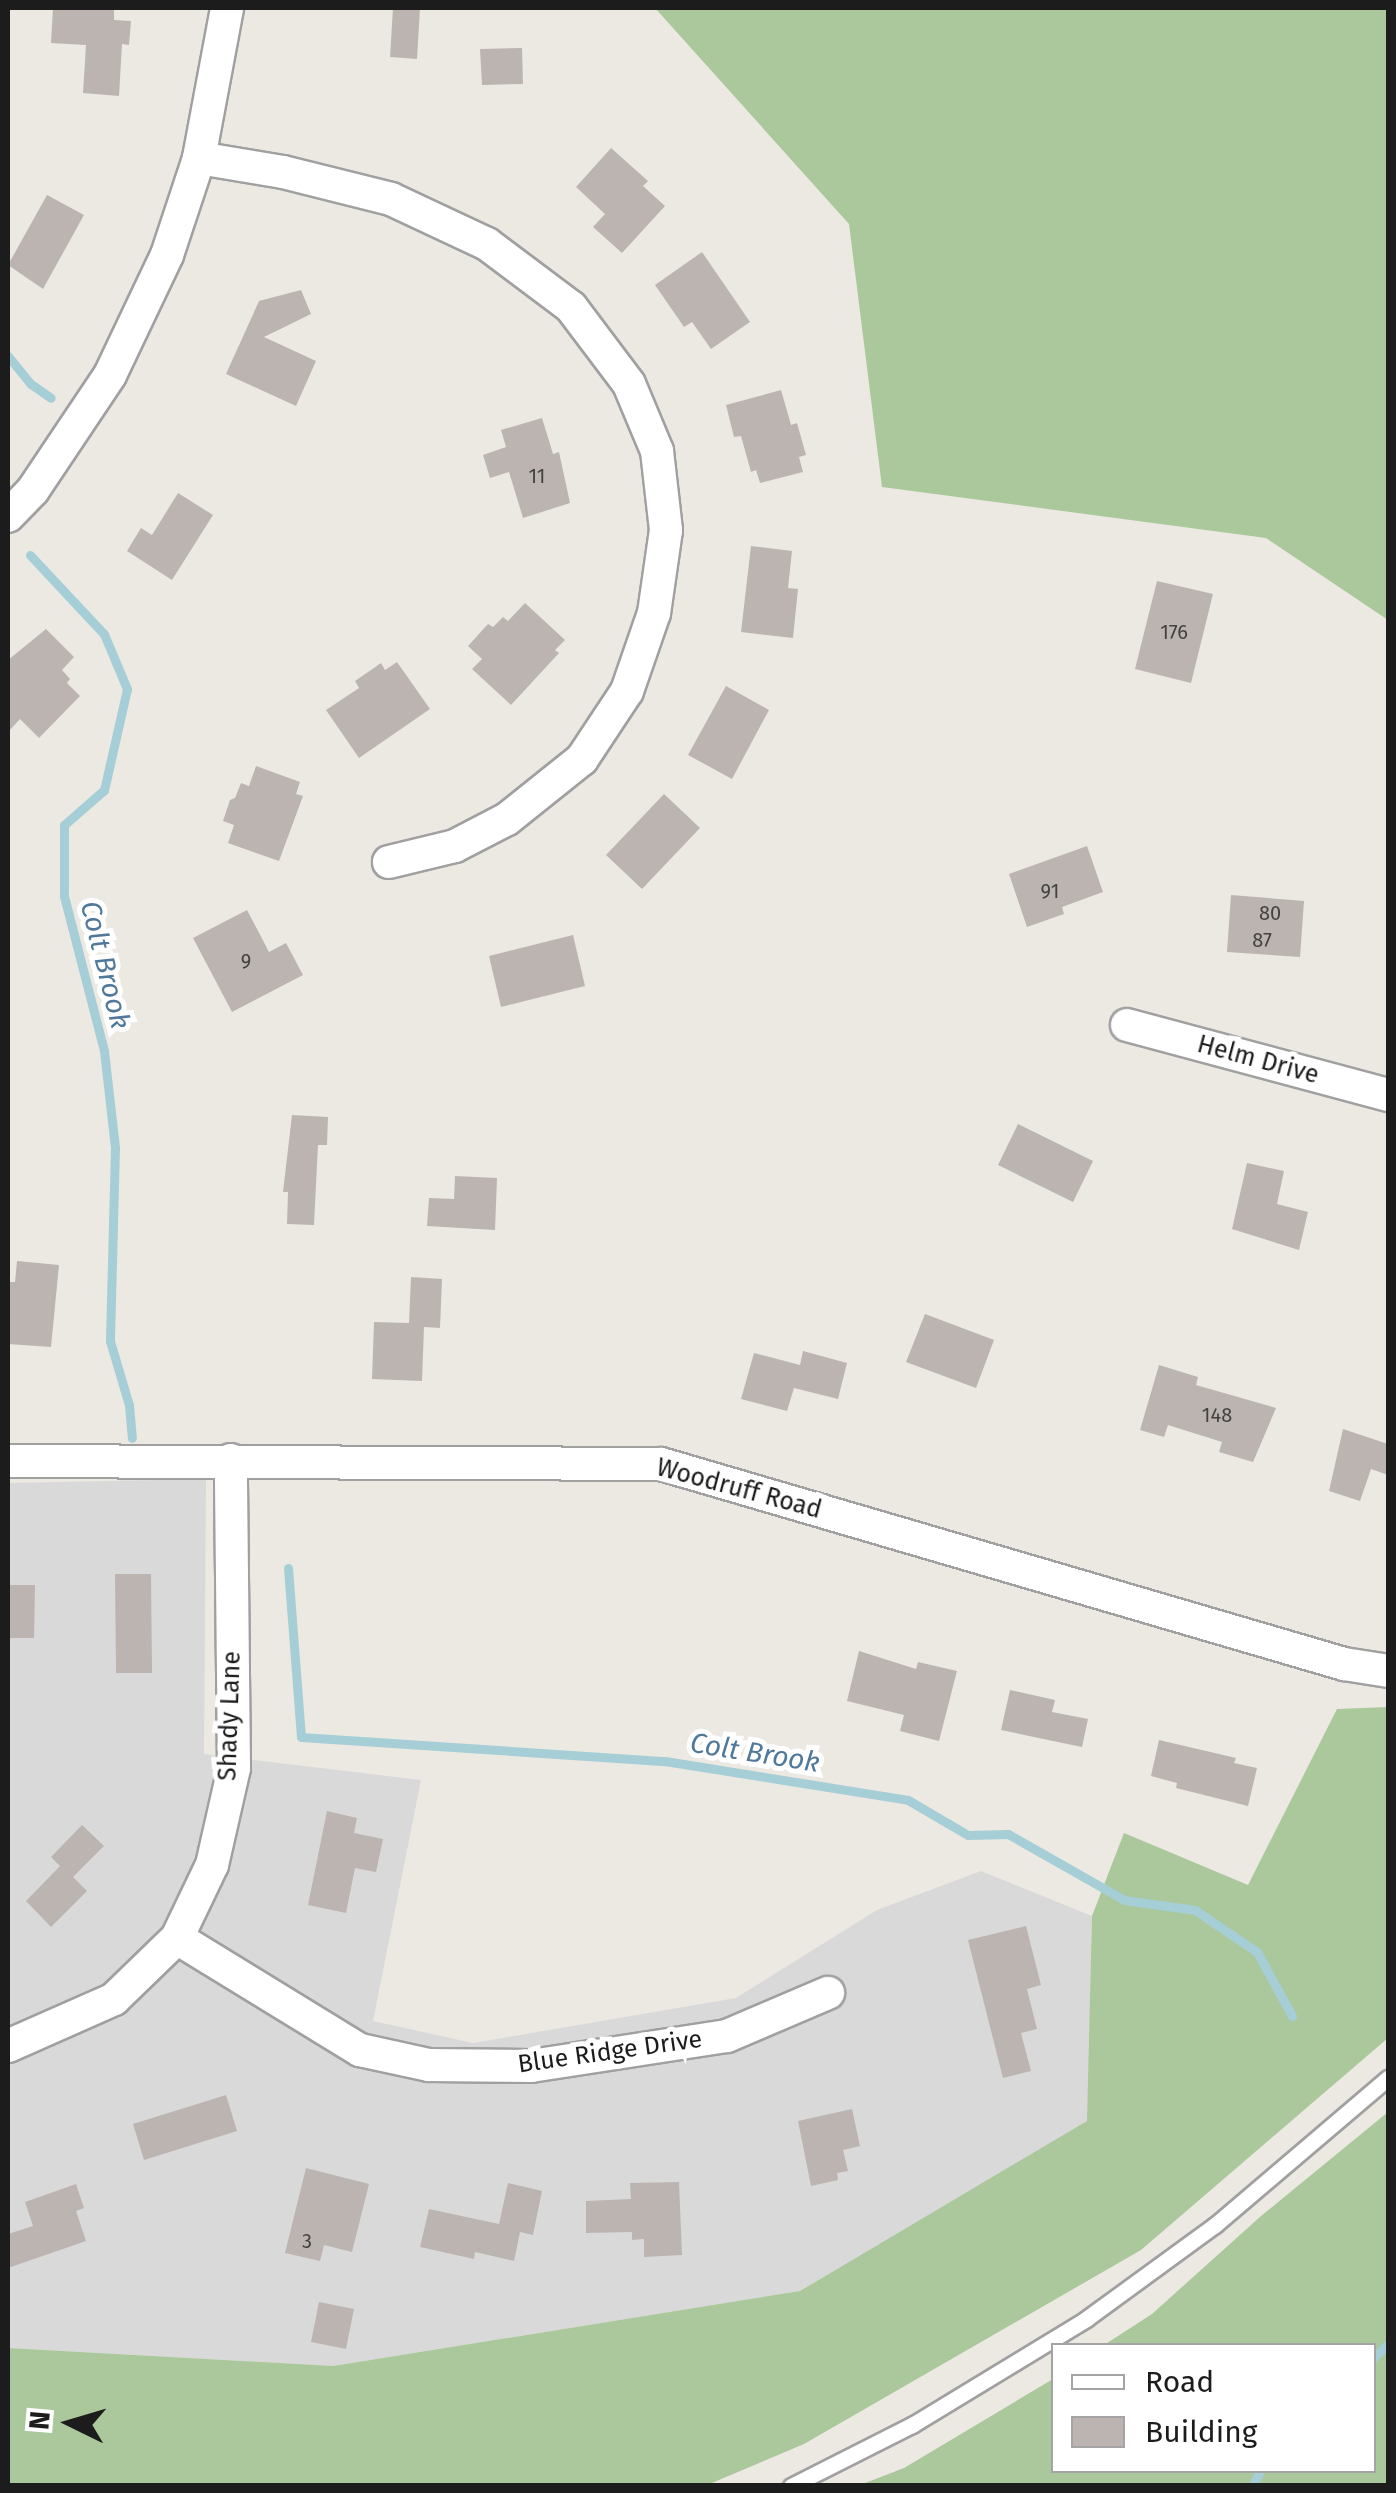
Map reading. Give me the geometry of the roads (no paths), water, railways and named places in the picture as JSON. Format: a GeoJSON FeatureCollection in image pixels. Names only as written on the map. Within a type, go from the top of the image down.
{"type":"FeatureCollection","features":[{"type":"Feature","properties":{"kind":"street"},"geometry":{"type":"LineString","coordinates":[[8,516],[33,490],[110,375],[167,255],[198,158],[227,8]]}},
{"type":"Feature","properties":{"kind":"street"},"geometry":{"type":"LineString","coordinates":[[198,158],[284,172],[391,199],[487,244],[571,307],[629,384],[657,451],[666,530],[654,613],[628,691],[582,759],[507,819],[454,846],[389,862]]}},
{"type":"Feature","properties":{"kind":"street","name":"Helm Drive"},"geometry":{"type":"LineString","coordinates":[[1126,1025],[1388,1095]]}},
{"type":"Feature","properties":{"kind":"street","name":"Shady Lane"},"geometry":{"type":"LineString","coordinates":[[8,2046],[114,1999],[176,1938],[212,1866],[234,1768],[231,1460]]}},
{"type":"Feature","properties":{"kind":"street","name":"Woodruff Road"},"geometry":{"type":"LineString","coordinates":[[8,1461],[661,1464],[1344,1664],[1388,1671]]}},
{"type":"Feature","properties":{"kind":"street","name":"Blue Ridge Drive"},"geometry":{"type":"LineString","coordinates":[[176,1938],[360,2050],[429,2065],[531,2066],[726,2036],[828,1993]]}},
{"type":"Feature","properties":{"kind":"lane"},"geometry":{"type":"LineString","coordinates":[[790,2486],[912,2425],[1086,2319],[1258,2191],[1388,2078]]}},
{"type":"Feature","properties":{"kind":"waterway","name":"Colt Brook"},"geometry":{"type":"LineString","coordinates":[[8,356],[31,384],[51,398]]}},
{"type":"Feature","properties":{"kind":"waterway","name":"Colt Brook"},"geometry":{"type":"LineString","coordinates":[[30,555],[104,634],[127,689],[104,790],[64,825],[64,896],[104,1051],[115,1148],[110,1341],[129,1405],[132,1438]]}},
{"type":"Feature","properties":{"kind":"waterway","name":"Colt Brook"},"geometry":{"type":"LineString","coordinates":[[288,1568],[301,1737],[665,1761],[908,1800],[968,1835],[1008,1834],[1124,1900],[1195,1910],[1257,1952],[1292,2016]]}},
{"type":"Feature","properties":{"kind":"waterway","name":"Colt Brook"},"geometry":{"type":"LineString","coordinates":[[1376,2355],[1388,2344]]}},
{"type":"Feature","properties":{"kind":"waterway","name":"Colt Brook"},"geometry":{"type":"LineString","coordinates":[[1252,2486],[1259,2473]]}}]}
